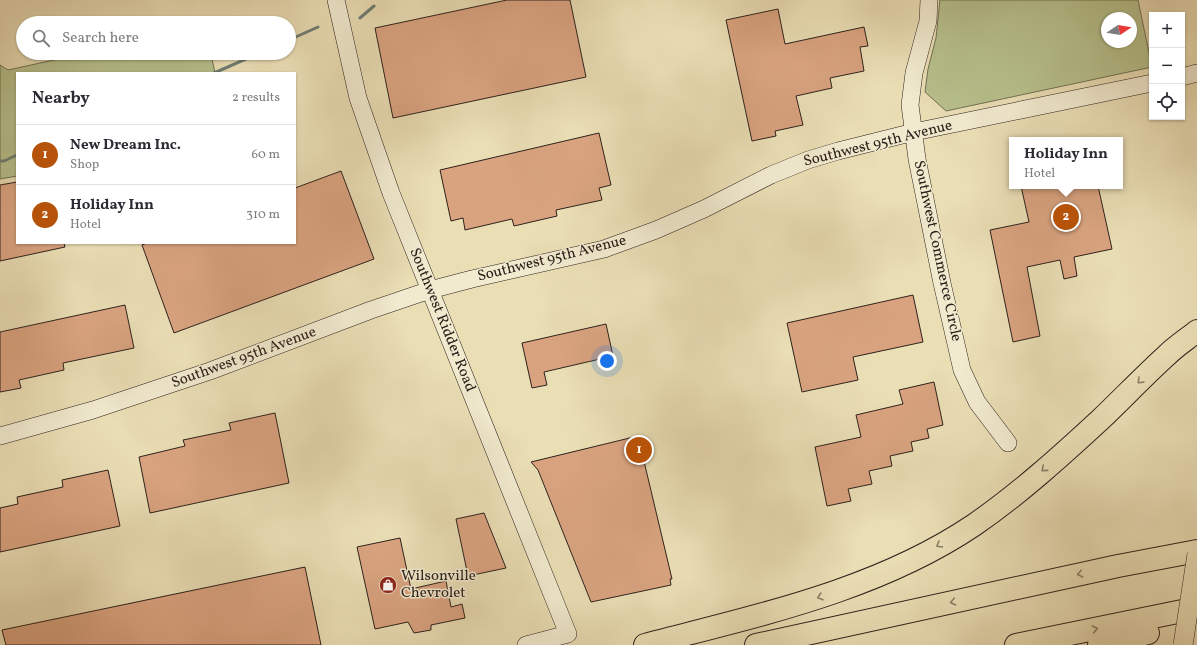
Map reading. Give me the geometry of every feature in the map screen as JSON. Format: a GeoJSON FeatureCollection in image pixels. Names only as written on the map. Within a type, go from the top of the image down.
{"type":"FeatureCollection","features":[{"type":"Feature","properties":{"kind":"highway"},"geometry":{"type":"LineString","coordinates":[[1168,354],[1179,338],[1197,320]]}},
{"type":"Feature","properties":{"kind":"highway"},"geometry":{"type":"LineString","coordinates":[[645,645],[804,603],[854,586],[933,549],[973,525],[1026,484],[1101,419],[1168,354],[1197,331]]}},
{"type":"Feature","properties":{"kind":"highway"},"geometry":{"type":"LineString","coordinates":[[1118,566],[1197,542]]}},
{"type":"Feature","properties":{"kind":"highway"},"geometry":{"type":"LineString","coordinates":[[756,645],[1118,566],[1197,553]]}},
{"type":"Feature","properties":{"kind":"highway"},"geometry":{"type":"LineString","coordinates":[[1016,645],[1197,608]]}},
{"type":"Feature","properties":{"kind":"highway"},"geometry":{"type":"LineString","coordinates":[[1099,645],[1197,620]]}},
{"type":"Feature","properties":{"kind":"main road","name":"Southwest Ridder Road"},"geometry":{"type":"LineString","coordinates":[[336,0],[361,110],[390,193],[568,634],[526,645]]}},
{"type":"Feature","properties":{"kind":"main road","name":"Southwest Commerce Circle"},"geometry":{"type":"LineString","coordinates":[[929,0],[928,21],[920,48],[911,91],[910,105],[918,159],[942,283],[962,370],[977,402],[1008,443]]}},
{"type":"Feature","properties":{"kind":"main road"},"geometry":{"type":"LineString","coordinates":[[1185,76],[1197,74]]}},
{"type":"Feature","properties":{"kind":"main road","name":"Southwest 95th Avenue"},"geometry":{"type":"LineString","coordinates":[[0,436],[93,410],[203,374],[371,310],[430,290],[472,278],[604,249],[677,221],[771,175],[808,160],[914,132],[1149,84]]}},
{"type":"Feature","properties":{"kind":"main road"},"geometry":{"type":"LineString","coordinates":[[1182,645],[1197,553]]}},
{"type":"Feature","properties":{"kind":"green space"},"geometry":{"type":"Polygon","coordinates":[[[940,0],[1138,0],[1149,53],[1149,68],[946,111],[925,92],[928,69],[936,38],[940,0]]]}},
{"type":"Feature","properties":{"kind":"green space"},"geometry":{"type":"Polygon","coordinates":[[[54,60],[212,60],[215,72],[16,72],[16,176],[0,179],[0,65],[8,70],[54,60]]]}},
{"type":"Feature","properties":{"kind":"building"},"geometry":{"type":"Polygon","coordinates":[[[507,0],[570,0],[586,77],[393,118],[375,28],[507,0]]]}},
{"type":"Feature","properties":{"kind":"building"},"geometry":{"type":"Polygon","coordinates":[[[778,9],[785,44],[864,27],[868,46],[860,47],[864,71],[830,78],[832,88],[796,96],[803,125],[775,131],[776,136],[752,141],[726,20],[778,9]]]}},
{"type":"Feature","properties":{"kind":"building"},"geometry":{"type":"Polygon","coordinates":[[[599,133],[611,185],[599,188],[602,200],[556,210],[557,216],[514,226],[512,219],[465,230],[463,218],[451,221],[440,170],[599,133]]]}},
{"type":"Feature","properties":{"kind":"building"},"geometry":{"type":"Polygon","coordinates":[[[341,171],[374,259],[174,333],[142,245],[296,244],[296,188],[341,171]]]}},
{"type":"Feature","properties":{"kind":"building"},"geometry":{"type":"Polygon","coordinates":[[[16,182],[16,244],[64,244],[65,247],[0,261],[0,185],[16,182]]]}},
{"type":"Feature","properties":{"kind":"building"},"geometry":{"type":"Polygon","coordinates":[[[1022,189],[1099,189],[1112,249],[1074,257],[1077,276],[1064,279],[1060,260],[1027,267],[1040,336],[1013,342],[990,230],[1029,222],[1022,189]]]}},
{"type":"Feature","properties":{"kind":"building"},"geometry":{"type":"Polygon","coordinates":[[[913,295],[923,342],[853,357],[858,380],[802,392],[787,323],[913,295]]]}},
{"type":"Feature","properties":{"kind":"building"},"geometry":{"type":"Polygon","coordinates":[[[125,305],[134,348],[63,363],[64,370],[19,380],[21,388],[0,392],[0,332],[125,305]]]}},
{"type":"Feature","properties":{"kind":"building"},"geometry":{"type":"Polygon","coordinates":[[[606,324],[613,356],[544,372],[547,385],[532,388],[522,343],[606,324]]]}},
{"type":"Feature","properties":{"kind":"building"},"geometry":{"type":"Polygon","coordinates":[[[934,382],[943,425],[927,429],[929,438],[911,442],[913,451],[890,456],[892,466],[869,471],[872,484],[848,489],[851,501],[827,506],[815,447],[861,437],[856,415],[903,404],[899,390],[934,382]]]}},
{"type":"Feature","properties":{"kind":"building"},"geometry":{"type":"Polygon","coordinates":[[[275,413],[289,483],[150,513],[139,457],[185,446],[183,440],[231,430],[229,423],[275,413]]]}},
{"type":"Feature","properties":{"kind":"building"},"geometry":{"type":"Polygon","coordinates":[[[638,436],[672,579],[670,579],[671,585],[591,602],[538,470],[531,462],[638,436]]]}},
{"type":"Feature","properties":{"kind":"building"},"geometry":{"type":"Polygon","coordinates":[[[108,470],[120,526],[0,552],[0,508],[18,504],[17,497],[63,487],[62,480],[108,470]]]}},
{"type":"Feature","properties":{"kind":"building"},"geometry":{"type":"Polygon","coordinates":[[[484,513],[506,568],[468,576],[456,519],[484,513]]]}},
{"type":"Feature","properties":{"kind":"building","name":"Wilsonville Chevrolet"},"geometry":{"type":"Polygon","coordinates":[[[400,538],[411,589],[446,581],[451,607],[462,604],[465,618],[431,625],[431,630],[414,633],[408,622],[375,629],[357,547],[400,538]]]}},
{"type":"Feature","properties":{"kind":"building"},"geometry":{"type":"Polygon","coordinates":[[[305,567],[321,645],[6,645],[2,630],[305,567]]]}},
{"type":"Feature","properties":{"kind":"waterway"},"geometry":{"type":"LineString","coordinates":[[360,18],[374,6]]}},
{"type":"Feature","properties":{"kind":"waterway"},"geometry":{"type":"LineString","coordinates":[[296,37],[318,27]]}},
{"type":"Feature","properties":{"kind":"waterway"},"geometry":{"type":"LineString","coordinates":[[216,72],[244,60]]}},
{"type":"Feature","properties":{"kind":"waterway"},"geometry":{"type":"LineString","coordinates":[[0,161],[4,161],[16,155]]}},
{"type":"Feature","properties":{"kind":"place","name":"Holiday Inn"},"geometry":{"type":"Point","coordinates":[1066,217]}},
{"type":"Feature","properties":{"kind":"place","name":"New Dream Inc."},"geometry":{"type":"Point","coordinates":[639,450]}},
{"type":"Feature","properties":{"kind":"place","name":"Wilsonville Chevrolet"},"geometry":{"type":"Point","coordinates":[388,585]}}]}
